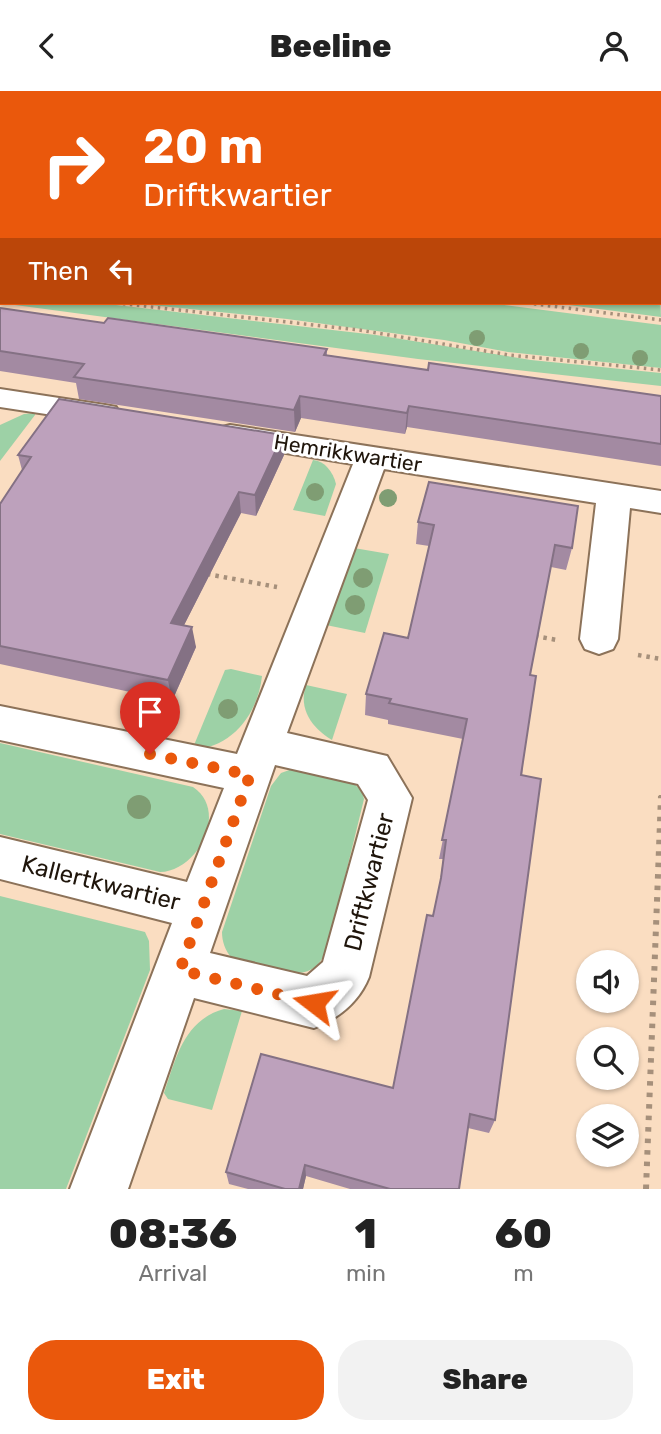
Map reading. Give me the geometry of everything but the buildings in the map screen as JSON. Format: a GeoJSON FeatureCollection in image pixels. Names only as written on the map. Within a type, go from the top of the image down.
{"type":"FeatureCollection","features":[{"type":"Feature","properties":{"kind":"street"},"geometry":{"type":"LineString","coordinates":[[0,398],[138,420]]}},
{"type":"Feature","properties":{"kind":"street","name":"Hemrikkwartier"},"geometry":{"type":"LineString","coordinates":[[207,431],[661,502]]}},
{"type":"Feature","properties":{"kind":"street"},"geometry":{"type":"LineString","coordinates":[[100,1189],[256,760],[372,457]]}},
{"type":"Feature","properties":{"kind":"street"},"geometry":{"type":"LineString","coordinates":[[599,639],[614,495]]}},
{"type":"Feature","properties":{"kind":"street"},"geometry":{"type":"LineString","coordinates":[[0,723],[256,760]]}},
{"type":"Feature","properties":{"kind":"street","name":"Driftkwartier"},"geometry":{"type":"LineString","coordinates":[[180,970],[314,1003],[344,977],[390,798],[372,769],[256,760]]}},
{"type":"Feature","properties":{"kind":"street","name":"Kallertkwartier"},"geometry":{"type":"LineString","coordinates":[[0,858],[202,908]]}},
{"type":"Feature","properties":{"kind":"path"},"geometry":{"type":"LineString","coordinates":[[134,305],[346,329],[509,355],[661,370]]}},
{"type":"Feature","properties":{"kind":"path"},"geometry":{"type":"LineString","coordinates":[[543,305],[661,320]]}},
{"type":"Feature","properties":{"kind":"path"},"geometry":{"type":"LineString","coordinates":[[201,573],[319,596]]}},
{"type":"Feature","properties":{"kind":"path"},"geometry":{"type":"LineString","coordinates":[[646,1189],[658,947],[661,795]]}},
{"type":"Feature","properties":{"kind":"green space"},"geometry":{"type":"Polygon","coordinates":[[[15,305],[116,305],[376,335],[531,360],[661,373],[661,386],[418,359],[15,305]]]}},
{"type":"Feature","properties":{"kind":"green space"},"geometry":{"type":"Polygon","coordinates":[[[150,305],[505,305],[661,325],[661,368],[508,352],[444,340],[287,319],[150,305]]]}},
{"type":"Feature","properties":{"kind":"green space"},"geometry":{"type":"Polygon","coordinates":[[[568,305],[661,305],[661,317],[568,305]]]}},
{"type":"Feature","properties":{"kind":"green space"},"geometry":{"type":"Polygon","coordinates":[[[35,413],[0,461],[0,425],[24,414],[35,413]]]}},
{"type":"Feature","properties":{"kind":"green space"},"geometry":{"type":"Polygon","coordinates":[[[313,460],[328,468],[336,484],[325,516],[293,510],[313,460]]]}},
{"type":"Feature","properties":{"kind":"green space"},"geometry":{"type":"Polygon","coordinates":[[[354,548],[389,554],[365,633],[326,625],[354,548]]]}},
{"type":"Feature","properties":{"kind":"green space"},"geometry":{"type":"Polygon","coordinates":[[[225,670],[262,676],[249,716],[231,736],[206,748],[192,750],[225,670]]]}},
{"type":"Feature","properties":{"kind":"green space"},"geometry":{"type":"Polygon","coordinates":[[[306,685],[347,694],[332,740],[318,730],[305,710],[306,685]]]}},
{"type":"Feature","properties":{"kind":"green space"},"geometry":{"type":"Polygon","coordinates":[[[0,743],[193,787],[203,798],[208,810],[204,838],[197,851],[186,862],[174,869],[160,872],[0,834],[0,743]]]}},
{"type":"Feature","properties":{"kind":"green space"},"geometry":{"type":"Polygon","coordinates":[[[295,768],[346,780],[361,791],[364,799],[327,951],[319,963],[301,973],[257,968],[232,958],[223,942],[222,932],[271,786],[281,773],[295,768]]]}},
{"type":"Feature","properties":{"kind":"green space"},"geometry":{"type":"Polygon","coordinates":[[[0,896],[145,932],[149,941],[150,970],[66,1189],[0,1189],[0,896]]]}},
{"type":"Feature","properties":{"kind":"green space"},"geometry":{"type":"Polygon","coordinates":[[[224,1009],[242,1011],[212,1110],[168,1099],[164,1093],[184,1042],[199,1022],[224,1009]]]}},
{"type":"Feature","properties":{"kind":"route"},"geometry":{"type":"LineString","coordinates":[[150,754],[250,775],[180,970],[314,1003]]}}]}
